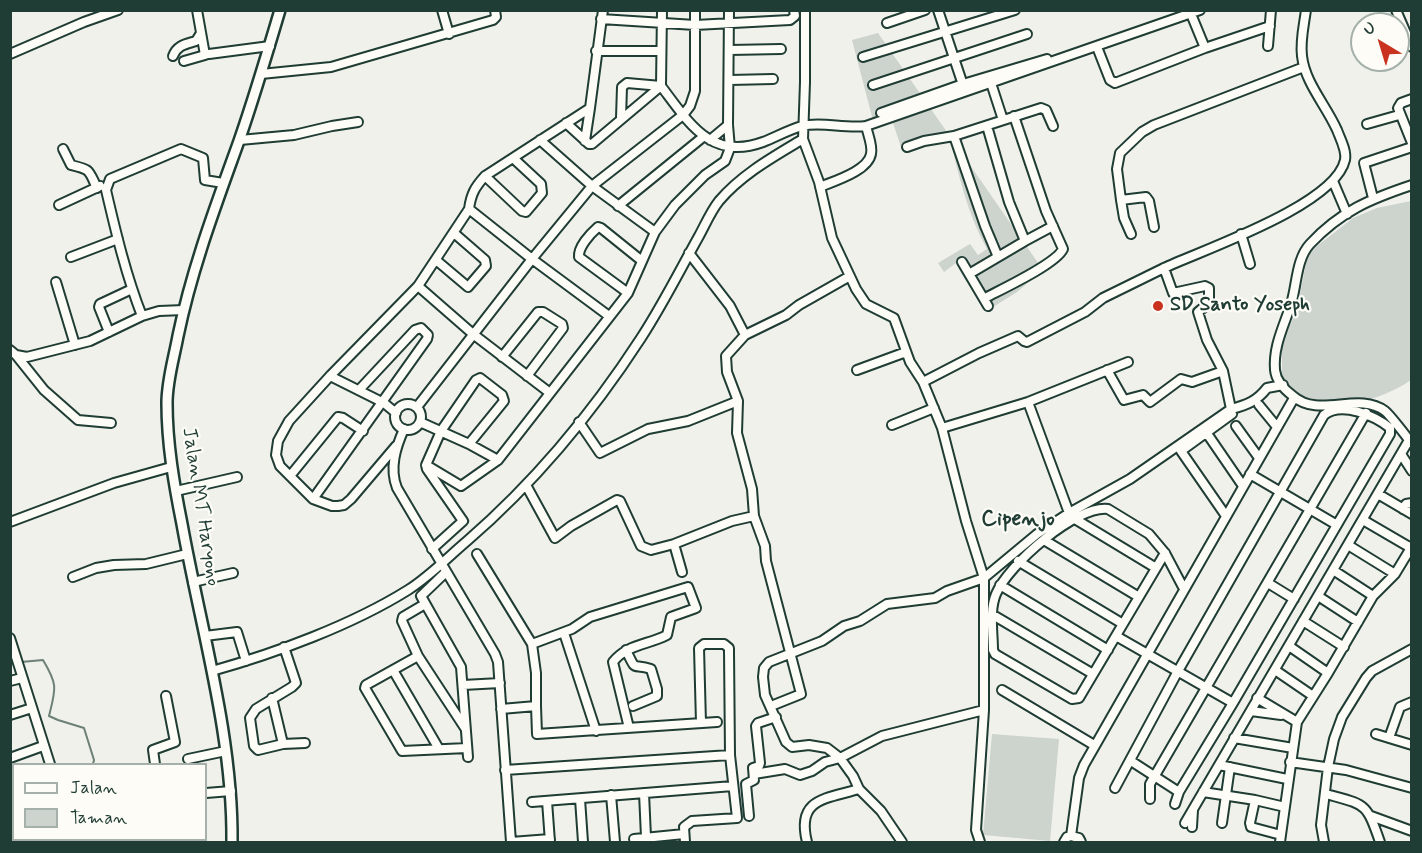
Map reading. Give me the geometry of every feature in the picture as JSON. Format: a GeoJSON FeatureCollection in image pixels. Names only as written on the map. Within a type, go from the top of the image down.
{"type":"FeatureCollection","features":[{"type":"Feature","properties":{"kind":"main road","name":"Jalan MT Haryono"},"geometry":{"type":"LineString","coordinates":[[232,843],[231,790],[226,751],[206,636],[187,554],[171,467],[167,396],[184,310],[210,219],[240,140],[280,10]]}},
{"type":"Feature","properties":{"kind":"street"},"geometry":{"type":"LineString","coordinates":[[10,54],[118,10]]}},
{"type":"Feature","properties":{"kind":"street"},"geometry":{"type":"LineString","coordinates":[[184,60],[205,55],[197,10]]}},
{"type":"Feature","properties":{"kind":"street"},"geometry":{"type":"LineString","coordinates":[[442,10],[449,34]]}},
{"type":"Feature","properties":{"kind":"street"},"geometry":{"type":"LineString","coordinates":[[261,74],[331,67],[493,20],[496,17],[495,10]]}},
{"type":"Feature","properties":{"kind":"street"},"geometry":{"type":"LineString","coordinates":[[662,10],[661,86],[682,115],[706,139],[730,148],[762,142],[804,125],[846,128],[866,126],[1047,59]]}},
{"type":"Feature","properties":{"kind":"street"},"geometry":{"type":"LineString","coordinates":[[417,407],[592,186],[682,115],[690,106],[695,91],[695,10]]}},
{"type":"Feature","properties":{"kind":"street"},"geometry":{"type":"LineString","coordinates":[[426,465],[461,486],[498,460],[628,293],[655,232],[693,185],[725,162],[730,148],[728,125],[729,10]]}},
{"type":"Feature","properties":{"kind":"street"},"geometry":{"type":"LineString","coordinates":[[805,10],[802,139],[820,187],[832,238],[866,304],[894,318],[910,362],[923,382],[942,428],[966,521],[984,578],[984,710],[976,830],[980,843]]}},
{"type":"Feature","properties":{"kind":"street"},"geometry":{"type":"LineString","coordinates":[[887,22],[925,10]]}},
{"type":"Feature","properties":{"kind":"street"},"geometry":{"type":"LineString","coordinates":[[938,10],[964,88]]}},
{"type":"Feature","properties":{"kind":"street"},"geometry":{"type":"LineString","coordinates":[[863,57],[1016,10]]}},
{"type":"Feature","properties":{"kind":"street"},"geometry":{"type":"LineString","coordinates":[[881,113],[964,88],[991,83],[1200,10]]}},
{"type":"Feature","properties":{"kind":"street"},"geometry":{"type":"LineString","coordinates":[[1268,46],[1271,10]]}},
{"type":"Feature","properties":{"kind":"street"},"geometry":{"type":"LineString","coordinates":[[923,382],[1018,336],[1027,342],[1085,312],[1103,298],[1164,268],[1285,216],[1333,181],[1346,159],[1336,128],[1304,67],[1302,44],[1306,10]]}},
{"type":"Feature","properties":{"kind":"street"},"geometry":{"type":"LineString","coordinates":[[1396,10],[1412,47]]}},
{"type":"Feature","properties":{"kind":"street"},"geometry":{"type":"LineString","coordinates":[[585,141],[602,15],[694,25],[790,20],[794,13]]}},
{"type":"Feature","properties":{"kind":"street"},"geometry":{"type":"LineString","coordinates":[[1191,14],[1205,48]]}},
{"type":"Feature","properties":{"kind":"street"},"geometry":{"type":"LineString","coordinates":[[1097,47],[1110,80],[1115,83],[1270,26]]}},
{"type":"Feature","properties":{"kind":"street"},"geometry":{"type":"LineString","coordinates":[[173,56],[182,45],[196,41],[201,33]]}},
{"type":"Feature","properties":{"kind":"street"},"geometry":{"type":"LineString","coordinates":[[873,85],[1027,34]]}},
{"type":"Feature","properties":{"kind":"street"},"geometry":{"type":"LineString","coordinates":[[209,54],[270,46]]}},
{"type":"Feature","properties":{"kind":"street"},"geometry":{"type":"LineString","coordinates":[[729,50],[781,49]]}},
{"type":"Feature","properties":{"kind":"street"},"geometry":{"type":"LineString","coordinates":[[596,51],[661,51]]}},
{"type":"Feature","properties":{"kind":"street"},"geometry":{"type":"LineString","coordinates":[[1131,234],[1124,218],[1121,200],[1117,169],[1120,153],[1142,132],[1154,125],[1304,67]]}},
{"type":"Feature","properties":{"kind":"street"},"geometry":{"type":"LineString","coordinates":[[730,80],[773,79]]}},
{"type":"Feature","properties":{"kind":"street"},"geometry":{"type":"LineString","coordinates":[[991,83],[1003,120]]}},
{"type":"Feature","properties":{"kind":"street"},"geometry":{"type":"LineString","coordinates":[[621,118],[624,84],[661,86]]}},
{"type":"Feature","properties":{"kind":"street"},"geometry":{"type":"LineString","coordinates":[[566,123],[585,141],[592,144],[661,86]]}},
{"type":"Feature","properties":{"kind":"street"},"geometry":{"type":"LineString","coordinates":[[1373,198],[1364,163],[1412,145],[1399,115],[1399,105],[1412,99]]}},
{"type":"Feature","properties":{"kind":"street"},"geometry":{"type":"LineString","coordinates":[[404,429],[396,446],[344,505],[332,506],[313,499],[278,460],[276,449],[278,441],[289,421],[418,285],[470,209],[472,192],[485,176],[590,108]]}},
{"type":"Feature","properties":{"kind":"street"},"geometry":{"type":"LineString","coordinates":[[907,147],[924,141],[954,136],[1044,108],[1053,126]]}},
{"type":"Feature","properties":{"kind":"street"},"geometry":{"type":"LineString","coordinates":[[1367,124],[1399,115]]}},
{"type":"Feature","properties":{"kind":"street"},"geometry":{"type":"LineString","coordinates":[[962,262],[986,302],[1059,255],[1063,249],[1014,116]]}},
{"type":"Feature","properties":{"kind":"street"},"geometry":{"type":"LineString","coordinates":[[240,140],[294,135],[358,122]]}},
{"type":"Feature","properties":{"kind":"street"},"geometry":{"type":"LineString","coordinates":[[618,206],[728,125]]}},
{"type":"Feature","properties":{"kind":"street"},"geometry":{"type":"LineString","coordinates":[[820,187],[860,170],[869,160],[872,153],[866,126]]}},
{"type":"Feature","properties":{"kind":"street"},"geometry":{"type":"LineString","coordinates":[[987,126],[1009,202],[1025,241]]}},
{"type":"Feature","properties":{"kind":"street"},"geometry":{"type":"LineString","coordinates":[[954,136],[985,226],[999,256]]}},
{"type":"Feature","properties":{"kind":"street"},"geometry":{"type":"LineString","coordinates":[[212,671],[246,662],[376,607],[407,590],[442,564],[492,520],[526,485],[609,385],[642,336],[717,203],[735,183],[802,139]]}},
{"type":"Feature","properties":{"kind":"street"},"geometry":{"type":"LineString","coordinates":[[540,140],[592,186],[655,232]]}},
{"type":"Feature","properties":{"kind":"street"},"geometry":{"type":"LineString","coordinates":[[63,149],[71,165],[84,167],[89,171],[97,188]]}},
{"type":"Feature","properties":{"kind":"street"},"geometry":{"type":"LineString","coordinates":[[59,205],[182,149],[203,158],[205,180],[224,183]]}},
{"type":"Feature","properties":{"kind":"street"},"geometry":{"type":"LineString","coordinates":[[485,176],[522,211],[530,210],[542,193],[541,184],[513,158]]}},
{"type":"Feature","properties":{"kind":"street"},"geometry":{"type":"LineString","coordinates":[[109,181],[106,190],[118,240],[142,316]]}},
{"type":"Feature","properties":{"kind":"street"},"geometry":{"type":"LineString","coordinates":[[1333,181],[1347,214]]}},
{"type":"Feature","properties":{"kind":"street"},"geometry":{"type":"LineString","coordinates":[[1189,825],[1194,808],[1257,698],[1410,441],[1386,412],[1374,406],[1354,403],[1313,405],[1294,398],[1276,375],[1276,354],[1302,255],[1319,235],[1347,214],[1373,198],[1412,185]]}},
{"type":"Feature","properties":{"kind":"street"},"geometry":{"type":"LineString","coordinates":[[1121,200],[1146,197],[1149,201],[1154,227]]}},
{"type":"Feature","properties":{"kind":"street"},"geometry":{"type":"LineString","coordinates":[[470,209],[532,259],[609,316]]}},
{"type":"Feature","properties":{"kind":"street"},"geometry":{"type":"LineString","coordinates":[[969,274],[1053,226]]}},
{"type":"Feature","properties":{"kind":"street"},"geometry":{"type":"LineString","coordinates":[[628,293],[579,256],[579,249],[598,227],[642,261]]}},
{"type":"Feature","properties":{"kind":"street"},"geometry":{"type":"LineString","coordinates":[[436,260],[466,286],[469,286],[486,266],[485,260],[454,234]]}},
{"type":"Feature","properties":{"kind":"street"},"geometry":{"type":"LineString","coordinates":[[1241,234],[1250,264]]}},
{"type":"Feature","properties":{"kind":"street"},"geometry":{"type":"LineString","coordinates":[[71,257],[118,240]]}},
{"type":"Feature","properties":{"kind":"street"},"geometry":{"type":"LineString","coordinates":[[689,253],[730,306],[746,335]]}},
{"type":"Feature","properties":{"kind":"street"},"geometry":{"type":"LineString","coordinates":[[1164,268],[1173,293],[1205,286],[1209,288],[1209,303],[1198,312],[1207,340],[1223,371],[1232,412]]}},
{"type":"Feature","properties":{"kind":"street"},"geometry":{"type":"LineString","coordinates":[[771,706],[801,694],[766,561],[765,546],[754,516],[752,489],[737,434],[738,401],[727,372],[726,356],[746,335],[786,315],[800,304],[850,276]]}},
{"type":"Feature","properties":{"kind":"street"},"geometry":{"type":"LineString","coordinates":[[56,282],[75,345]]}},
{"type":"Feature","properties":{"kind":"street"},"geometry":{"type":"LineString","coordinates":[[418,285],[473,334],[550,393]]}},
{"type":"Feature","properties":{"kind":"street"},"geometry":{"type":"LineString","coordinates":[[109,332],[99,307],[100,304],[132,289]]}},
{"type":"Feature","properties":{"kind":"street"},"geometry":{"type":"LineString","coordinates":[[13,353],[27,357],[75,345],[90,341],[142,316],[166,309],[184,310]]}},
{"type":"Feature","properties":{"kind":"street"},"geometry":{"type":"LineString","coordinates":[[502,357],[538,312],[543,312],[562,324],[563,328],[527,376]]}},
{"type":"Feature","properties":{"kind":"street"},"geometry":{"type":"LineString","coordinates":[[313,499],[384,403],[428,335],[421,328],[415,330],[359,390]]}},
{"type":"Feature","properties":{"kind":"street"},"geometry":{"type":"LineString","coordinates":[[857,370],[906,352]]}},
{"type":"Feature","properties":{"kind":"street"},"geometry":{"type":"LineString","coordinates":[[13,353],[44,390],[78,420],[111,423]]}},
{"type":"Feature","properties":{"kind":"street"},"geometry":{"type":"LineString","coordinates":[[942,428],[1028,402],[1128,362]]}},
{"type":"Feature","properties":{"kind":"street"},"geometry":{"type":"LineString","coordinates":[[1107,370],[1124,400],[1143,394],[1150,402],[1181,379],[1192,382],[1223,371]]}},
{"type":"Feature","properties":{"kind":"street"},"geometry":{"type":"LineString","coordinates":[[330,376],[384,403],[396,413],[397,423],[404,429],[414,429],[420,422],[421,414],[417,407],[405,404],[396,413]]}},
{"type":"Feature","properties":{"kind":"street"},"geometry":{"type":"LineString","coordinates":[[432,549],[463,521],[426,465],[441,431],[476,380],[480,378],[502,395],[504,401],[469,444]]}},
{"type":"Feature","properties":{"kind":"street"},"geometry":{"type":"LineString","coordinates":[[902,843],[881,811],[859,789],[840,758],[827,748],[809,745],[789,746],[782,736],[765,695],[764,668],[769,662],[822,640],[887,604],[935,598],[947,591],[984,578],[1037,534],[1072,516],[1232,412],[1258,399],[1267,388],[1283,386]]}},
{"type":"Feature","properties":{"kind":"street"},"geometry":{"type":"LineString","coordinates":[[1071,836],[1079,778],[1094,745],[1294,398]]}},
{"type":"Feature","properties":{"kind":"street"},"geometry":{"type":"LineString","coordinates":[[579,422],[600,453],[648,429],[688,421],[738,401]]}},
{"type":"Feature","properties":{"kind":"street"},"geometry":{"type":"LineString","coordinates":[[1028,402],[1072,516],[1156,567]]}},
{"type":"Feature","properties":{"kind":"street"},"geometry":{"type":"LineString","coordinates":[[1259,405],[1277,428]]}},
{"type":"Feature","properties":{"kind":"street"},"geometry":{"type":"LineString","coordinates":[[892,424],[934,408]]}},
{"type":"Feature","properties":{"kind":"street"},"geometry":{"type":"LineString","coordinates":[[1115,788],[1178,671],[1324,415],[1333,411],[1357,411],[1377,417],[1391,431],[1179,792],[1175,804]]}},
{"type":"Feature","properties":{"kind":"street"},"geometry":{"type":"LineString","coordinates":[[1226,516],[1181,454],[1182,450],[1232,412]]}},
{"type":"Feature","properties":{"kind":"street"},"geometry":{"type":"LineString","coordinates":[[1150,799],[1150,788],[1154,778],[1366,413]]}},
{"type":"Feature","properties":{"kind":"street"},"geometry":{"type":"LineString","coordinates":[[290,476],[338,417],[363,431]]}},
{"type":"Feature","properties":{"kind":"street"},"geometry":{"type":"LineString","coordinates":[[420,422],[498,460]]}},
{"type":"Feature","properties":{"kind":"street"},"geometry":{"type":"LineString","coordinates":[[1236,426],[1259,458]]}},
{"type":"Feature","properties":{"kind":"street"},"geometry":{"type":"LineString","coordinates":[[1206,432],[1243,486]]}},
{"type":"Feature","properties":{"kind":"street"},"geometry":{"type":"LineString","coordinates":[[396,446],[394,482],[495,654],[500,683],[511,842],[550,841],[547,801]]}},
{"type":"Feature","properties":{"kind":"street"},"geometry":{"type":"LineString","coordinates":[[1401,454],[1412,471]]}},
{"type":"Feature","properties":{"kind":"street"},"geometry":{"type":"LineString","coordinates":[[10,522],[114,483],[171,467]]}},
{"type":"Feature","properties":{"kind":"street"},"geometry":{"type":"LineString","coordinates":[[1250,474],[1337,525]]}},
{"type":"Feature","properties":{"kind":"street"},"geometry":{"type":"LineString","coordinates":[[176,491],[237,477]]}},
{"type":"Feature","properties":{"kind":"street"},"geometry":{"type":"LineString","coordinates":[[526,485],[555,538],[571,526],[617,500],[620,501],[641,546],[651,550],[754,516]]}},
{"type":"Feature","properties":{"kind":"street"},"geometry":{"type":"LineString","coordinates":[[1378,494],[1412,514]]}},
{"type":"Feature","properties":{"kind":"street"},"geometry":{"type":"LineString","coordinates":[[1403,509],[1406,504],[1412,503]]}},
{"type":"Feature","properties":{"kind":"street"},"geometry":{"type":"LineString","coordinates":[[1165,553],[1082,696],[1072,699],[995,654],[993,615],[995,595],[1000,585],[1018,561],[1072,516],[1102,508],[1108,509],[1149,534],[1165,553],[1184,589]]}},
{"type":"Feature","properties":{"kind":"street"},"geometry":{"type":"LineString","coordinates":[[1255,800],[1251,827],[1281,839],[1287,779],[1297,722],[1329,673],[1373,596],[1395,574],[1411,547],[1363,520]]}},
{"type":"Feature","properties":{"kind":"street"},"geometry":{"type":"LineString","coordinates":[[1044,540],[1139,597]]}},
{"type":"Feature","properties":{"kind":"street"},"geometry":{"type":"LineString","coordinates":[[674,544],[682,572]]}},
{"type":"Feature","properties":{"kind":"street"},"geometry":{"type":"LineString","coordinates":[[1348,545],[1395,574]]}},
{"type":"Feature","properties":{"kind":"street"},"geometry":{"type":"LineString","coordinates":[[73,577],[96,568],[146,564],[187,554]]}},
{"type":"Feature","properties":{"kind":"street"},"geometry":{"type":"LineString","coordinates":[[477,554],[532,644],[536,673],[537,735],[717,722]]}},
{"type":"Feature","properties":{"kind":"street"},"geometry":{"type":"LineString","coordinates":[[1018,561],[1123,624]]}},
{"type":"Feature","properties":{"kind":"street"},"geometry":{"type":"LineString","coordinates":[[1333,570],[1373,596]]}},
{"type":"Feature","properties":{"kind":"street"},"geometry":{"type":"LineString","coordinates":[[446,572],[421,596],[459,660],[468,757]]}},
{"type":"Feature","properties":{"kind":"street"},"geometry":{"type":"LineString","coordinates":[[193,582],[234,573]]}},
{"type":"Feature","properties":{"kind":"street"},"geometry":{"type":"LineString","coordinates":[[1268,583],[1294,599]]}},
{"type":"Feature","properties":{"kind":"street"},"geometry":{"type":"LineString","coordinates":[[1000,585],[1108,650]]}},
{"type":"Feature","properties":{"kind":"street"},"geometry":{"type":"LineString","coordinates":[[532,644],[564,633],[590,617],[688,587],[696,608],[671,617],[669,632],[664,637],[619,654],[613,665],[629,728]]}},
{"type":"Feature","properties":{"kind":"street"},"geometry":{"type":"LineString","coordinates":[[1318,596],[1358,622]]}},
{"type":"Feature","properties":{"kind":"street"},"geometry":{"type":"LineString","coordinates":[[425,604],[402,619],[418,656],[466,729]]}},
{"type":"Feature","properties":{"kind":"street"},"geometry":{"type":"LineString","coordinates":[[993,615],[1094,674]]}},
{"type":"Feature","properties":{"kind":"street"},"geometry":{"type":"LineString","coordinates":[[1303,621],[1344,647]]}},
{"type":"Feature","properties":{"kind":"street"},"geometry":{"type":"LineString","coordinates":[[206,636],[237,632],[246,662]]}},
{"type":"Feature","properties":{"kind":"street"},"geometry":{"type":"LineString","coordinates":[[564,633],[596,731]]}},
{"type":"Feature","properties":{"kind":"street"},"geometry":{"type":"LineString","coordinates":[[1116,636],[1233,702]]}},
{"type":"Feature","properties":{"kind":"street"},"geometry":{"type":"LineString","coordinates":[[10,638],[49,763]]}},
{"type":"Feature","properties":{"kind":"street"},"geometry":{"type":"LineString","coordinates":[[634,839],[685,838],[684,827],[692,821],[737,818],[730,755],[729,648],[724,644],[704,644],[699,648],[701,723]]}},
{"type":"Feature","properties":{"kind":"street"},"geometry":{"type":"LineString","coordinates":[[1289,646],[1329,673]]}},
{"type":"Feature","properties":{"kind":"street"},"geometry":{"type":"LineString","coordinates":[[284,647],[296,683],[256,709],[250,718],[254,746],[258,750],[283,744],[305,743]]}},
{"type":"Feature","properties":{"kind":"street"},"geometry":{"type":"LineString","coordinates":[[1324,843],[1321,825],[1328,767],[1338,726],[1366,678],[1379,666],[1412,649]]}},
{"type":"Feature","properties":{"kind":"street"},"geometry":{"type":"LineString","coordinates":[[627,650],[634,666],[651,669],[657,689],[657,696],[633,706]]}},
{"type":"Feature","properties":{"kind":"street"},"geometry":{"type":"LineString","coordinates":[[418,656],[366,685],[365,688],[402,751],[467,748]]}},
{"type":"Feature","properties":{"kind":"street"},"geometry":{"type":"LineString","coordinates":[[393,670],[439,749]]}},
{"type":"Feature","properties":{"kind":"street"},"geometry":{"type":"LineString","coordinates":[[1275,670],[1313,696]]}},
{"type":"Feature","properties":{"kind":"street"},"geometry":{"type":"LineString","coordinates":[[10,681],[21,678]]}},
{"type":"Feature","properties":{"kind":"street"},"geometry":{"type":"LineString","coordinates":[[463,685],[500,683]]}},
{"type":"Feature","properties":{"kind":"street"},"geometry":{"type":"LineString","coordinates":[[1002,690],[1094,745]]}},
{"type":"Feature","properties":{"kind":"street"},"geometry":{"type":"LineString","coordinates":[[155,763],[153,750],[174,742],[166,696]]}},
{"type":"Feature","properties":{"kind":"street"},"geometry":{"type":"LineString","coordinates":[[272,698],[283,744]]}},
{"type":"Feature","properties":{"kind":"street"},"geometry":{"type":"LineString","coordinates":[[1257,698],[1297,722]]}},
{"type":"Feature","properties":{"kind":"street"},"geometry":{"type":"LineString","coordinates":[[1389,738],[1400,707],[1412,702]]}},
{"type":"Feature","properties":{"kind":"street"},"geometry":{"type":"LineString","coordinates":[[501,709],[536,706]]}},
{"type":"Feature","properties":{"kind":"street"},"geometry":{"type":"LineString","coordinates":[[10,715],[32,708]]}},
{"type":"Feature","properties":{"kind":"street"},"geometry":{"type":"LineString","coordinates":[[754,774],[788,769],[797,776],[812,771],[825,762],[840,758],[882,736],[984,710]]}},
{"type":"Feature","properties":{"kind":"street"},"geometry":{"type":"LineString","coordinates":[[1251,711],[1286,716]]}},
{"type":"Feature","properties":{"kind":"street"},"geometry":{"type":"LineString","coordinates":[[748,816],[746,784],[754,780],[753,768],[759,766],[760,763],[756,726],[758,723],[776,717]]}},
{"type":"Feature","properties":{"kind":"street"},"geometry":{"type":"LineString","coordinates":[[1376,734],[1412,745]]}},
{"type":"Feature","properties":{"kind":"street"},"geometry":{"type":"LineString","coordinates":[[1234,738],[1293,748]]}},
{"type":"Feature","properties":{"kind":"street"},"geometry":{"type":"LineString","coordinates":[[10,758],[43,746]]}},
{"type":"Feature","properties":{"kind":"street"},"geometry":{"type":"LineString","coordinates":[[188,759],[226,751]]}},
{"type":"Feature","properties":{"kind":"street"},"geometry":{"type":"LineString","coordinates":[[505,770],[730,755]]}},
{"type":"Feature","properties":{"kind":"street"},"geometry":{"type":"LineString","coordinates":[[1131,761],[1154,778],[1179,792]]}},
{"type":"Feature","properties":{"kind":"street"},"geometry":{"type":"LineString","coordinates":[[1290,762],[1346,770],[1412,788]]}},
{"type":"Feature","properties":{"kind":"street"},"geometry":{"type":"LineString","coordinates":[[1219,765],[1287,779]]}},
{"type":"Feature","properties":{"kind":"street"},"geometry":{"type":"LineString","coordinates":[[1222,823],[1230,767]]}},
{"type":"Feature","properties":{"kind":"street"},"geometry":{"type":"LineString","coordinates":[[532,802],[733,786]]}},
{"type":"Feature","properties":{"kind":"street"},"geometry":{"type":"LineString","coordinates":[[807,843],[804,817],[808,810],[817,801],[859,789]]}},
{"type":"Feature","properties":{"kind":"street"},"geometry":{"type":"LineString","coordinates":[[207,793],[231,790]]}},
{"type":"Feature","properties":{"kind":"street"},"geometry":{"type":"LineString","coordinates":[[1203,792],[1285,807]]}},
{"type":"Feature","properties":{"kind":"street"},"geometry":{"type":"LineString","coordinates":[[644,793],[646,837]]}},
{"type":"Feature","properties":{"kind":"street"},"geometry":{"type":"LineString","coordinates":[[1326,794],[1360,804],[1371,816],[1380,843]]}},
{"type":"Feature","properties":{"kind":"street"},"geometry":{"type":"LineString","coordinates":[[611,795],[615,843]]}},
{"type":"Feature","properties":{"kind":"street"},"geometry":{"type":"LineString","coordinates":[[580,799],[583,843]]}},
{"type":"Feature","properties":{"kind":"street"},"geometry":{"type":"LineString","coordinates":[[1371,816],[1412,831]]}},
{"type":"Feature","properties":{"kind":"street"},"geometry":{"type":"LineString","coordinates":[[1376,831],[1392,825]]}},
{"type":"Feature","properties":{"kind":"street"},"geometry":{"type":"LineString","coordinates":[[1064,843],[1067,837],[1071,836],[1079,838],[1081,843]]}},
{"type":"Feature","properties":{"kind":"green space"},"geometry":{"type":"Polygon","coordinates":[[[878,33],[1043,270],[1017,292],[990,309],[960,260],[944,272],[938,263],[970,244],[978,255],[987,249],[969,209],[950,139],[902,150],[893,123],[875,128],[852,40],[878,33]]]}},
{"type":"Feature","properties":{"kind":"green space"},"geometry":{"type":"Polygon","coordinates":[[[1411,201],[1411,380],[1388,393],[1352,403],[1312,401],[1282,388],[1282,342],[1297,310],[1308,253],[1353,218],[1377,208],[1411,201]]]}},
{"type":"Feature","properties":{"kind":"green space"},"geometry":{"type":"Polygon","coordinates":[[[992,734],[1059,739],[1050,841],[983,835],[992,734]]]}},
{"type":"Feature","properties":{"kind":"waterway"},"geometry":{"type":"LineString","coordinates":[[10,663],[43,660],[54,687],[49,716],[84,728],[93,763]]}},
{"type":"Feature","properties":{"kind":"place","name":"SD Santo Yoseph"},"geometry":{"type":"Point","coordinates":[1158,306]}},
{"type":"Feature","properties":{"kind":"district","name":"Cipenjo"},"geometry":{"type":"Point","coordinates":[1018,520]}}]}
